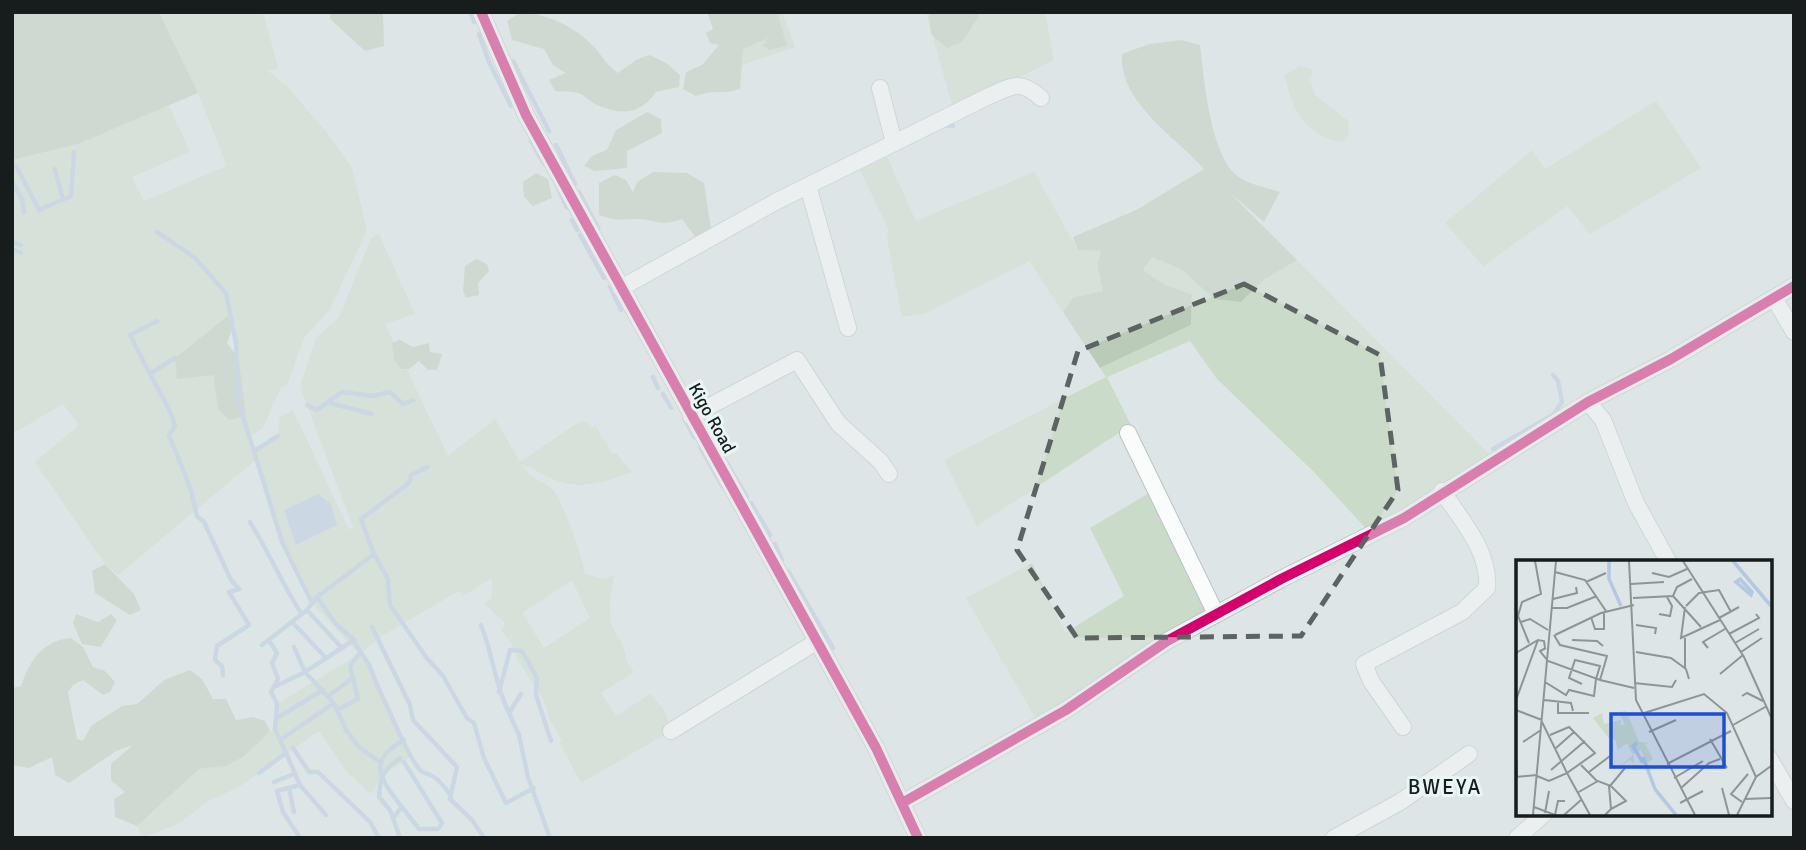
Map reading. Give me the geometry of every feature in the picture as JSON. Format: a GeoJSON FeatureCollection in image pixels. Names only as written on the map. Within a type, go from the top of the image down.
{"type":"FeatureCollection","features":[{"type":"Feature","properties":{"kind":"street","name":"Kigo Road"},"geometry":{"type":"LineString","coordinates":[[487,13],[526,115],[876,748],[918,838]]}},
{"type":"Feature","properties":{"kind":"street"},"geometry":{"type":"LineString","coordinates":[[621,288],[808,186],[1016,85],[1028,87],[1041,98]]}},
{"type":"Feature","properties":{"kind":"street"},"geometry":{"type":"LineString","coordinates":[[880,88],[894,143]]}},
{"type":"Feature","properties":{"kind":"street"},"geometry":{"type":"LineString","coordinates":[[808,186],[848,328]]}},
{"type":"Feature","properties":{"kind":"street"},"geometry":{"type":"LineString","coordinates":[[902,803],[1066,710],[1167,641],[1404,518],[1442,491],[1588,402],[1671,359],[1794,286]]}},
{"type":"Feature","properties":{"kind":"street"},"geometry":{"type":"LineString","coordinates":[[1774,298],[1794,332]]}},
{"type":"Feature","properties":{"kind":"street"},"geometry":{"type":"LineString","coordinates":[[691,416],[797,360],[838,423],[881,462],[889,474]]}},
{"type":"Feature","properties":{"kind":"street"},"geometry":{"type":"LineString","coordinates":[[1588,402],[1602,420],[1636,503],[1667,560]]}},
{"type":"Feature","properties":{"kind":"street"},"geometry":{"type":"LineString","coordinates":[[1128,433],[1216,614]]}},
{"type":"Feature","properties":{"kind":"street"},"geometry":{"type":"LineString","coordinates":[[1404,727],[1371,681],[1364,664],[1462,612],[1487,588],[1486,567],[1477,545],[1442,491]]}},
{"type":"Feature","properties":{"kind":"street"},"geometry":{"type":"LineString","coordinates":[[671,731],[816,642]]}},
{"type":"Feature","properties":{"kind":"street"},"geometry":{"type":"LineString","coordinates":[[1334,838],[1400,802],[1469,754]]}},
{"type":"Feature","properties":{"kind":"street"},"geometry":{"type":"LineString","coordinates":[[1771,761],[1794,801]]}},
{"type":"Feature","properties":{"kind":"street"},"geometry":{"type":"LineString","coordinates":[[1517,838],[1543,815]]}},
{"type":"Feature","properties":{"kind":"highlighted area"},"geometry":{"type":"Polygon","coordinates":[[[1244,284],[1380,355],[1398,490],[1301,636],[1077,638],[1017,550],[1078,351],[1244,284]]]}},
{"type":"Feature","properties":{"kind":"green space"},"geometry":{"type":"Polygon","coordinates":[[[12,12],[159,12],[198,93],[78,144],[12,160],[12,12]]]}},
{"type":"Feature","properties":{"kind":"green space"},"geometry":{"type":"Polygon","coordinates":[[[159,12],[263,12],[278,68],[268,71],[287,86],[328,134],[352,168],[367,230],[330,309],[304,338],[287,385],[281,387],[263,428],[251,436],[254,450],[278,436],[280,417],[293,410],[349,530],[353,527],[300,387],[316,338],[339,317],[371,238],[379,234],[415,314],[385,324],[448,456],[495,419],[520,462],[579,422],[586,421],[591,428],[595,425],[612,454],[616,453],[632,472],[597,483],[579,485],[556,480],[521,464],[530,475],[549,487],[558,497],[577,545],[584,573],[603,579],[615,575],[610,600],[611,620],[634,672],[601,693],[616,716],[650,694],[664,710],[671,731],[581,783],[559,742],[562,741],[550,720],[544,701],[518,660],[511,642],[501,630],[506,624],[485,604],[492,597],[492,578],[463,596],[459,591],[383,635],[360,654],[370,665],[375,684],[388,702],[411,757],[382,776],[371,794],[346,771],[319,731],[239,787],[208,801],[180,823],[142,838],[137,826],[199,769],[226,766],[270,731],[276,732],[277,704],[359,654],[312,603],[282,542],[257,459],[118,575],[105,564],[35,462],[79,425],[63,404],[12,434],[12,160],[78,144],[169,105],[190,152],[132,177],[144,201],[227,166],[198,93],[159,12]],[[230,314],[175,358],[213,375],[218,409],[246,416],[235,322],[230,314]],[[572,580],[522,613],[544,648],[590,618],[572,580]]]}},
{"type":"Feature","properties":{"kind":"green space"},"geometry":{"type":"Polygon","coordinates":[[[330,12],[383,13],[384,46],[365,51],[330,19],[330,12]]]}},
{"type":"Feature","properties":{"kind":"green space"},"geometry":{"type":"Polygon","coordinates":[[[521,12],[551,19],[570,28],[595,48],[618,73],[636,60],[649,55],[666,63],[680,75],[679,87],[656,92],[644,105],[622,112],[606,109],[578,93],[555,91],[549,80],[566,73],[553,65],[544,49],[512,40],[507,21],[521,12]]]}},
{"type":"Feature","properties":{"kind":"green space"},"geometry":{"type":"Polygon","coordinates":[[[707,12],[782,12],[795,47],[730,69],[707,12]]]}},
{"type":"Feature","properties":{"kind":"green space"},"geometry":{"type":"Polygon","coordinates":[[[707,12],[777,12],[787,46],[769,50],[763,46],[768,38],[743,49],[740,89],[696,96],[683,89],[686,72],[702,65],[719,45],[710,43],[706,33],[713,29],[707,12]]]}},
{"type":"Feature","properties":{"kind":"green space"},"geometry":{"type":"Polygon","coordinates":[[[926,12],[1045,12],[1054,60],[953,109],[926,12]]]}},
{"type":"Feature","properties":{"kind":"green space"},"geometry":{"type":"Polygon","coordinates":[[[929,12],[978,12],[979,16],[962,42],[947,48],[931,34],[929,12]]]}},
{"type":"Feature","properties":{"kind":"green space"},"geometry":{"type":"Polygon","coordinates":[[[1182,40],[1200,45],[1210,116],[1221,153],[1229,167],[1243,180],[1280,192],[1264,222],[1230,193],[1297,260],[1265,279],[1241,302],[1214,299],[1182,270],[1152,257],[1143,270],[1165,285],[1192,294],[1191,325],[1100,368],[1063,312],[1072,298],[1103,291],[1097,266],[1101,251],[1078,250],[1073,237],[1136,210],[1204,169],[1151,118],[1129,88],[1123,72],[1122,54],[1149,44],[1182,40]]]}},
{"type":"Feature","properties":{"kind":"green space"},"geometry":{"type":"Polygon","coordinates":[[[1300,66],[1313,70],[1309,80],[1315,95],[1348,121],[1349,132],[1346,139],[1334,141],[1326,138],[1300,117],[1284,76],[1300,66]]]}},
{"type":"Feature","properties":{"kind":"green space"},"geometry":{"type":"Polygon","coordinates":[[[1656,101],[1701,168],[1590,234],[1567,206],[1483,266],[1445,223],[1532,150],[1545,169],[1656,101]]]}},
{"type":"Feature","properties":{"kind":"green space"},"geometry":{"type":"Polygon","coordinates":[[[647,112],[661,119],[662,133],[627,151],[627,168],[595,171],[584,166],[592,156],[607,150],[616,130],[647,112]]]}},
{"type":"Feature","properties":{"kind":"green space"},"geometry":{"type":"Polygon","coordinates":[[[887,157],[916,221],[1034,172],[1078,250],[1101,251],[1097,266],[1103,292],[1072,298],[1063,312],[1030,262],[1036,258],[924,314],[902,317],[887,238],[889,231],[860,170],[887,157]]]}},
{"type":"Feature","properties":{"kind":"green space"},"geometry":{"type":"Polygon","coordinates":[[[653,172],[687,173],[704,183],[711,229],[697,239],[682,219],[664,223],[599,215],[599,183],[615,175],[626,180],[633,192],[637,182],[653,172]]]}},
{"type":"Feature","properties":{"kind":"green space"},"geometry":{"type":"Polygon","coordinates":[[[536,173],[548,179],[552,198],[533,206],[524,197],[523,182],[536,173]]]}},
{"type":"Feature","properties":{"kind":"green space"},"geometry":{"type":"Polygon","coordinates":[[[1152,257],[1182,270],[1214,299],[1241,302],[1265,279],[1297,260],[1490,455],[1369,532],[1314,472],[1217,379],[1190,341],[1107,377],[1131,425],[977,526],[944,460],[1106,377],[1100,368],[1191,325],[1192,294],[1165,285],[1143,270],[1152,257]]]}},
{"type":"Feature","properties":{"kind":"green space"},"geometry":{"type":"Polygon","coordinates":[[[476,259],[487,264],[489,271],[478,283],[479,295],[466,298],[463,291],[465,266],[476,259]]]}},
{"type":"Feature","properties":{"kind":"green space"},"geometry":{"type":"Polygon","coordinates":[[[230,314],[235,322],[227,343],[239,359],[246,416],[229,420],[218,409],[213,375],[177,379],[175,358],[230,314]]]}},
{"type":"Feature","properties":{"kind":"green space"},"geometry":{"type":"Polygon","coordinates":[[[400,340],[413,347],[429,343],[430,352],[442,354],[437,370],[428,370],[419,361],[409,369],[401,369],[394,360],[392,343],[400,340]]]}},
{"type":"Feature","properties":{"kind":"green space"},"geometry":{"type":"Polygon","coordinates":[[[1149,493],[1205,604],[1204,614],[1037,721],[966,598],[1032,563],[1065,633],[1124,596],[1090,528],[1149,493]]]}},
{"type":"Feature","properties":{"kind":"green space"},"geometry":{"type":"Polygon","coordinates":[[[105,564],[134,594],[141,610],[130,615],[95,593],[92,571],[105,564]]]}},
{"type":"Feature","properties":{"kind":"green space"},"geometry":{"type":"Polygon","coordinates":[[[76,614],[98,622],[111,614],[117,620],[101,647],[82,644],[73,623],[76,614]]]}},
{"type":"Feature","properties":{"kind":"green space"},"geometry":{"type":"Polygon","coordinates":[[[71,638],[83,647],[93,667],[105,671],[115,682],[110,692],[103,695],[83,680],[73,685],[68,692],[77,739],[83,741],[91,726],[122,706],[137,704],[164,680],[190,670],[202,679],[213,699],[226,699],[236,720],[253,717],[265,721],[270,731],[244,756],[226,766],[199,769],[137,826],[115,817],[114,799],[125,792],[111,780],[111,764],[133,745],[116,751],[69,783],[55,775],[52,757],[29,768],[12,765],[12,688],[21,686],[38,653],[52,643],[71,638]]]}},
{"type":"Feature","properties":{"kind":"water"},"geometry":{"type":"Polygon","coordinates":[[[318,494],[331,504],[337,525],[296,545],[284,510],[318,494]]]}},
{"type":"Feature","properties":{"kind":"waterway"},"geometry":{"type":"LineString","coordinates":[[470,12],[474,22]]}},
{"type":"Feature","properties":{"kind":"waterway"},"geometry":{"type":"LineString","coordinates":[[479,34],[489,62],[511,106]]}},
{"type":"Feature","properties":{"kind":"waterway"},"geometry":{"type":"LineString","coordinates":[[513,61],[549,131]]}},
{"type":"Feature","properties":{"kind":"waterway"},"geometry":{"type":"LineString","coordinates":[[942,125],[953,126]]}},
{"type":"Feature","properties":{"kind":"waterway"},"geometry":{"type":"LineString","coordinates":[[531,141],[544,164]]}},
{"type":"Feature","properties":{"kind":"waterway"},"geometry":{"type":"LineString","coordinates":[[556,145],[575,184]]}},
{"type":"Feature","properties":{"kind":"waterway"},"geometry":{"type":"LineString","coordinates":[[16,166],[39,210],[71,196],[74,152]]}},
{"type":"Feature","properties":{"kind":"waterway"},"geometry":{"type":"LineString","coordinates":[[55,169],[63,200]]}},
{"type":"Feature","properties":{"kind":"waterway"},"geometry":{"type":"LineString","coordinates":[[12,182],[22,199],[24,212]]}},
{"type":"Feature","properties":{"kind":"waterway"},"geometry":{"type":"LineString","coordinates":[[556,184],[567,208]]}},
{"type":"Feature","properties":{"kind":"waterway"},"geometry":{"type":"LineString","coordinates":[[579,192],[598,228]]}},
{"type":"Feature","properties":{"kind":"waterway"},"geometry":{"type":"LineString","coordinates":[[572,220],[577,230]]}},
{"type":"Feature","properties":{"kind":"waterway"},"geometry":{"type":"LineString","coordinates":[[157,232],[194,257],[226,293],[236,343],[239,405],[254,451]]}},
{"type":"Feature","properties":{"kind":"waterway"},"geometry":{"type":"LineString","coordinates":[[580,235],[604,278]]}},
{"type":"Feature","properties":{"kind":"waterway"},"geometry":{"type":"LineString","coordinates":[[12,242],[21,245]]}},
{"type":"Feature","properties":{"kind":"waterway"},"geometry":{"type":"LineString","coordinates":[[12,249],[21,253]]}},
{"type":"Feature","properties":{"kind":"waterway"},"geometry":{"type":"LineString","coordinates":[[610,287],[621,310]]}},
{"type":"Feature","properties":{"kind":"waterway"},"geometry":{"type":"LineString","coordinates":[[150,374],[130,335],[157,321]]}},
{"type":"Feature","properties":{"kind":"waterway"},"geometry":{"type":"LineString","coordinates":[[175,358],[150,374],[173,419],[175,426],[169,435],[190,487],[197,516],[204,522],[231,580],[239,589],[229,592],[249,625],[217,646],[215,660],[222,666],[223,675]]}},
{"type":"Feature","properties":{"kind":"waterway"},"geometry":{"type":"LineString","coordinates":[[1493,449],[1553,415],[1562,402],[1558,381],[1553,375]]}},
{"type":"Feature","properties":{"kind":"waterway"},"geometry":{"type":"LineString","coordinates":[[653,377],[658,388]]}},
{"type":"Feature","properties":{"kind":"waterway"},"geometry":{"type":"LineString","coordinates":[[307,405],[317,410],[342,392],[373,396],[390,392],[403,404],[413,400]]}},
{"type":"Feature","properties":{"kind":"waterway"},"geometry":{"type":"LineString","coordinates":[[663,394],[671,408]]}},
{"type":"Feature","properties":{"kind":"waterway"},"geometry":{"type":"LineString","coordinates":[[330,403],[372,414]]}},
{"type":"Feature","properties":{"kind":"waterway"},"geometry":{"type":"LineString","coordinates":[[684,418],[694,437]]}},
{"type":"Feature","properties":{"kind":"waterway"},"geometry":{"type":"LineString","coordinates":[[278,436],[254,451],[282,542],[312,603]]}},
{"type":"Feature","properties":{"kind":"waterway"},"geometry":{"type":"LineString","coordinates":[[700,447],[722,486]]}},
{"type":"Feature","properties":{"kind":"waterway"},"geometry":{"type":"LineString","coordinates":[[725,460],[747,497]]}},
{"type":"Feature","properties":{"kind":"waterway"},"geometry":{"type":"LineString","coordinates":[[428,467],[411,475],[409,483],[361,519],[374,554],[388,579],[390,605],[426,657],[443,676],[467,718],[474,723],[484,758],[506,803],[534,788]]}},
{"type":"Feature","properties":{"kind":"waterway"},"geometry":{"type":"LineString","coordinates":[[751,503],[770,535]]}},
{"type":"Feature","properties":{"kind":"waterway"},"geometry":{"type":"LineString","coordinates":[[250,522],[301,613]]}},
{"type":"Feature","properties":{"kind":"waterway"},"geometry":{"type":"LineString","coordinates":[[775,544],[782,560]]}},
{"type":"Feature","properties":{"kind":"waterway"},"geometry":{"type":"LineString","coordinates":[[262,645],[307,610],[317,597],[374,554]]}},
{"type":"Feature","properties":{"kind":"waterway"},"geometry":{"type":"LineString","coordinates":[[788,571],[833,648]]}},
{"type":"Feature","properties":{"kind":"waterway"},"geometry":{"type":"LineString","coordinates":[[317,597],[335,623],[354,640]]}},
{"type":"Feature","properties":{"kind":"waterway"},"geometry":{"type":"LineString","coordinates":[[307,610],[342,648]]}},
{"type":"Feature","properties":{"kind":"waterway"},"geometry":{"type":"LineString","coordinates":[[293,623],[326,658]]}},
{"type":"Feature","properties":{"kind":"waterway"},"geometry":{"type":"LineString","coordinates":[[481,625],[500,692],[509,713]]}},
{"type":"Feature","properties":{"kind":"waterway"},"geometry":{"type":"LineString","coordinates":[[372,627],[410,705],[413,720],[457,767],[450,799],[472,820],[484,838]]}},
{"type":"Feature","properties":{"kind":"waterway"},"geometry":{"type":"LineString","coordinates":[[274,687],[305,672],[354,640],[370,667],[415,764],[421,771],[436,779],[449,793]]}},
{"type":"Feature","properties":{"kind":"waterway"},"geometry":{"type":"LineString","coordinates":[[270,642],[277,653],[272,663],[278,679],[271,692],[277,704],[275,729],[286,753]]}},
{"type":"Feature","properties":{"kind":"waterway"},"geometry":{"type":"LineString","coordinates":[[294,647],[305,672],[334,703],[346,730],[360,748],[380,762]]}},
{"type":"Feature","properties":{"kind":"waterway"},"geometry":{"type":"LineString","coordinates":[[499,692],[510,650],[522,651],[537,678],[536,695],[551,741]]}},
{"type":"Feature","properties":{"kind":"waterway"},"geometry":{"type":"LineString","coordinates":[[337,710],[358,699],[350,666],[359,654]]}},
{"type":"Feature","properties":{"kind":"waterway"},"geometry":{"type":"LineString","coordinates":[[328,696],[353,678]]}},
{"type":"Feature","properties":{"kind":"waterway"},"geometry":{"type":"LineString","coordinates":[[277,718],[323,690]]}},
{"type":"Feature","properties":{"kind":"waterway"},"geometry":{"type":"LineString","coordinates":[[521,694],[509,713],[519,735],[528,777],[550,838]]}},
{"type":"Feature","properties":{"kind":"waterway"},"geometry":{"type":"LineString","coordinates":[[280,740],[334,703]]}},
{"type":"Feature","properties":{"kind":"waterway"},"geometry":{"type":"LineString","coordinates":[[393,818],[402,807],[383,779],[381,763],[384,756],[404,740]]}},
{"type":"Feature","properties":{"kind":"waterway"},"geometry":{"type":"LineString","coordinates":[[293,748],[309,772],[318,772],[370,822],[379,838]]}},
{"type":"Feature","properties":{"kind":"waterway"},"geometry":{"type":"LineString","coordinates":[[259,773],[286,753],[300,785]]}},
{"type":"Feature","properties":{"kind":"waterway"},"geometry":{"type":"LineString","coordinates":[[400,758],[384,774],[379,797],[390,810],[400,838]]}},
{"type":"Feature","properties":{"kind":"waterway"},"geometry":{"type":"LineString","coordinates":[[402,807],[419,829],[438,829],[442,823],[404,762]]}},
{"type":"Feature","properties":{"kind":"waterway"},"geometry":{"type":"LineString","coordinates":[[274,782],[294,774]]}},
{"type":"Feature","properties":{"kind":"waterway"},"geometry":{"type":"LineString","coordinates":[[300,838],[283,812],[277,791],[300,785],[326,815]]}},
{"type":"Feature","properties":{"kind":"waterway"},"geometry":{"type":"LineString","coordinates":[[289,788],[294,812]]}},
{"type":"Feature","properties":{"kind":"cycle path"},"geometry":{"type":"LineString","coordinates":[[481,12],[526,115],[876,748],[918,838]]}},
{"type":"Feature","properties":{"kind":"cycle path"},"geometry":{"type":"LineString","coordinates":[[902,803],[1066,710],[1167,641],[1281,579],[1404,518],[1588,402],[1671,359],[1794,286]]}},
{"type":"Feature","properties":{"kind":"district","name":"BWEYA"},"geometry":{"type":"Point","coordinates":[1445,787]}}]}
